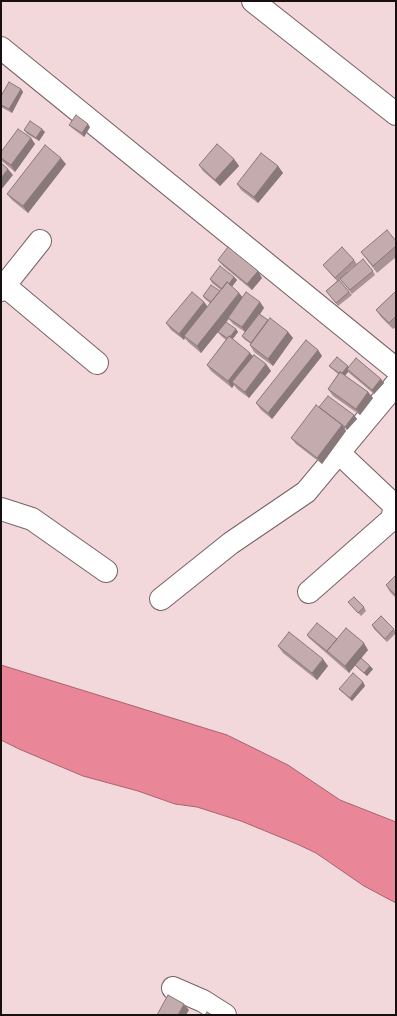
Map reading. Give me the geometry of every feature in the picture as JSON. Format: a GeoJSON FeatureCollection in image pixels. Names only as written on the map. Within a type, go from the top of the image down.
{"type":"FeatureCollection","features":[{"type":"Feature","properties":{"kind":"street"},"geometry":{"type":"LineString","coordinates":[[253,1],[396,114]]}},
{"type":"Feature","properties":{"kind":"street"},"geometry":{"type":"LineString","coordinates":[[1,48],[396,369]]}},
{"type":"Feature","properties":{"kind":"street"},"geometry":{"type":"LineString","coordinates":[[40,241],[3,288],[97,363]]}},
{"type":"Feature","properties":{"kind":"street"},"geometry":{"type":"LineString","coordinates":[[161,599],[231,543],[306,492],[396,384]]}},
{"type":"Feature","properties":{"kind":"street"},"geometry":{"type":"LineString","coordinates":[[309,592],[392,519],[395,506],[339,453]]}},
{"type":"Feature","properties":{"kind":"street"},"geometry":{"type":"LineString","coordinates":[[1,509],[32,519],[106,571]]}},
{"type":"Feature","properties":{"kind":"street"},"geometry":{"type":"LineString","coordinates":[[173,988],[203,1001],[225,1015]]}},
{"type":"Feature","properties":{"kind":"shaded area"},"geometry":{"type":"Polygon","coordinates":[[[1,665],[227,735],[288,765],[340,800],[396,822],[396,903],[364,886],[316,853],[297,844],[241,821],[197,807],[175,804],[138,791],[83,776],[1,740],[1,665]]]}},
{"type":"Feature","properties":{"kind":"building"},"geometry":{"type":"Polygon","coordinates":[[[9,82],[21,89],[9,109],[1,105],[1,96],[9,82]]]}},
{"type":"Feature","properties":{"kind":"building"},"geometry":{"type":"Polygon","coordinates":[[[76,115],[88,124],[82,133],[69,125],[76,115]]]}},
{"type":"Feature","properties":{"kind":"building"},"geometry":{"type":"Polygon","coordinates":[[[30,121],[42,129],[36,138],[24,130],[30,121]]]}},
{"type":"Feature","properties":{"kind":"building"},"geometry":{"type":"Polygon","coordinates":[[[18,129],[31,138],[11,165],[1,158],[1,152],[18,129]]]}},
{"type":"Feature","properties":{"kind":"building"},"geometry":{"type":"Polygon","coordinates":[[[217,144],[234,159],[215,180],[199,165],[217,144]]]}},
{"type":"Feature","properties":{"kind":"building"},"geometry":{"type":"Polygon","coordinates":[[[45,145],[61,158],[23,206],[7,194],[45,145]]]}},
{"type":"Feature","properties":{"kind":"building"},"geometry":{"type":"Polygon","coordinates":[[[261,153],[278,166],[254,197],[237,184],[261,153]]]}},
{"type":"Feature","properties":{"kind":"building"},"geometry":{"type":"Polygon","coordinates":[[[1,163],[8,169],[1,178],[1,163]]]}},
{"type":"Feature","properties":{"kind":"building"},"geometry":{"type":"Polygon","coordinates":[[[387,230],[396,241],[396,246],[373,266],[361,252],[387,230]]]}},
{"type":"Feature","properties":{"kind":"building"},"geometry":{"type":"Polygon","coordinates":[[[228,247],[258,271],[247,284],[218,260],[228,247]]]}},
{"type":"Feature","properties":{"kind":"building"},"geometry":{"type":"Polygon","coordinates":[[[342,247],[354,260],[335,278],[323,265],[342,247]]]}},
{"type":"Feature","properties":{"kind":"building"},"geometry":{"type":"Polygon","coordinates":[[[363,259],[373,271],[350,290],[340,279],[363,259]]]}},
{"type":"Feature","properties":{"kind":"building"},"geometry":{"type":"Polygon","coordinates":[[[220,266],[234,277],[229,284],[227,282],[222,289],[210,279],[220,266]]]}},
{"type":"Feature","properties":{"kind":"building"},"geometry":{"type":"Polygon","coordinates":[[[339,280],[349,292],[336,303],[326,291],[339,280]]]}},
{"type":"Feature","properties":{"kind":"building"},"geometry":{"type":"Polygon","coordinates":[[[227,282],[239,293],[197,346],[184,336],[227,282]]]}},
{"type":"Feature","properties":{"kind":"building"},"geometry":{"type":"Polygon","coordinates":[[[211,285],[220,291],[211,302],[203,296],[211,285]]]}},
{"type":"Feature","properties":{"kind":"building"},"geometry":{"type":"Polygon","coordinates":[[[396,291],[396,316],[389,323],[376,310],[396,291]]]}},
{"type":"Feature","properties":{"kind":"building"},"geometry":{"type":"Polygon","coordinates":[[[192,292],[204,302],[179,334],[166,323],[192,292]]]}},
{"type":"Feature","properties":{"kind":"building"},"geometry":{"type":"Polygon","coordinates":[[[246,292],[260,302],[242,327],[228,318],[246,292]]]}},
{"type":"Feature","properties":{"kind":"building"},"geometry":{"type":"Polygon","coordinates":[[[259,314],[268,320],[251,343],[242,336],[259,314]]]}},
{"type":"Feature","properties":{"kind":"building"},"geometry":{"type":"Polygon","coordinates":[[[270,318],[288,332],[268,359],[250,345],[270,318]]]}},
{"type":"Feature","properties":{"kind":"building"},"geometry":{"type":"Polygon","coordinates":[[[226,322],[236,329],[230,337],[229,336],[227,338],[218,332],[226,322]]]}},
{"type":"Feature","properties":{"kind":"building"},"geometry":{"type":"Polygon","coordinates":[[[229,336],[250,353],[228,381],[207,365],[229,336]]]}},
{"type":"Feature","properties":{"kind":"building"},"geometry":{"type":"Polygon","coordinates":[[[306,340],[318,350],[268,413],[256,403],[306,340]]]}},
{"type":"Feature","properties":{"kind":"building"},"geometry":{"type":"Polygon","coordinates":[[[254,355],[266,364],[245,392],[232,382],[254,355]]]}},
{"type":"Feature","properties":{"kind":"building"},"geometry":{"type":"Polygon","coordinates":[[[337,357],[348,366],[342,373],[339,373],[329,366],[337,357]]]}},
{"type":"Feature","properties":{"kind":"building"},"geometry":{"type":"Polygon","coordinates":[[[356,358],[381,379],[372,390],[347,369],[356,358]]]}},
{"type":"Feature","properties":{"kind":"building"},"geometry":{"type":"Polygon","coordinates":[[[340,372],[368,392],[356,409],[328,389],[340,372]]]}},
{"type":"Feature","properties":{"kind":"building"},"geometry":{"type":"Polygon","coordinates":[[[328,396],[354,415],[345,427],[319,407],[328,396]]]}},
{"type":"Feature","properties":{"kind":"building"},"geometry":{"type":"Polygon","coordinates":[[[316,405],[342,425],[317,458],[291,438],[316,405]]]}},
{"type":"Feature","properties":{"kind":"building"},"geometry":{"type":"Polygon","coordinates":[[[396,575],[396,596],[386,585],[396,575]]]}},
{"type":"Feature","properties":{"kind":"building"},"geometry":{"type":"Polygon","coordinates":[[[354,597],[364,607],[358,613],[348,602],[354,597]]]}},
{"type":"Feature","properties":{"kind":"building"},"geometry":{"type":"Polygon","coordinates":[[[381,616],[394,629],[385,639],[372,625],[381,616]]]}},
{"type":"Feature","properties":{"kind":"building"},"geometry":{"type":"Polygon","coordinates":[[[317,623],[337,639],[327,651],[328,652],[307,635],[317,623]]]}},
{"type":"Feature","properties":{"kind":"building"},"geometry":{"type":"Polygon","coordinates":[[[346,628],[364,643],[345,666],[327,651],[346,628]]]}},
{"type":"Feature","properties":{"kind":"building"},"geometry":{"type":"Polygon","coordinates":[[[289,632],[323,659],[312,673],[278,646],[289,632]]]}},
{"type":"Feature","properties":{"kind":"building"},"geometry":{"type":"Polygon","coordinates":[[[361,658],[370,666],[364,673],[355,665],[361,658]]]}},
{"type":"Feature","properties":{"kind":"building"},"geometry":{"type":"Polygon","coordinates":[[[353,673],[363,682],[350,698],[339,689],[353,673]]]}},
{"type":"Feature","properties":{"kind":"building"},"geometry":{"type":"Polygon","coordinates":[[[168,995],[184,1004],[178,1015],[157,1015],[168,995]]]}},
{"type":"Feature","properties":{"kind":"building"},"geometry":{"type":"Polygon","coordinates":[[[207,1012],[212,1015],[205,1015],[207,1012]]]}}]}
